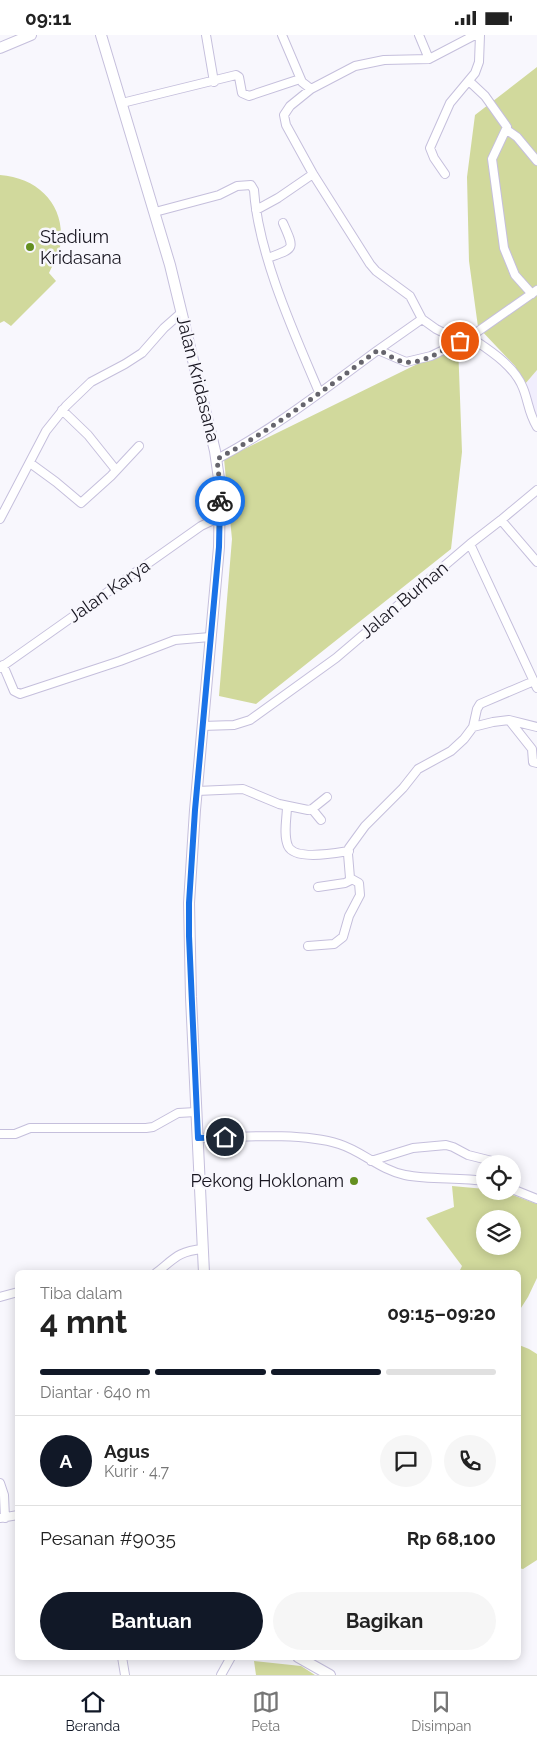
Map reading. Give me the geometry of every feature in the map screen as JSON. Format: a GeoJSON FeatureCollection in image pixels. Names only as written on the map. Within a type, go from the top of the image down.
{"type":"FeatureCollection","features":[{"type":"Feature","properties":{"kind":"street"},"geometry":{"type":"LineString","coordinates":[[0,48],[31,35]]}},
{"type":"Feature","properties":{"kind":"street","name":"Jalan Kridasana"},"geometry":{"type":"LineString","coordinates":[[102,35],[155,212],[217,459],[220,487],[220,517],[189,903],[204,1270]]}},
{"type":"Feature","properties":{"kind":"street"},"geometry":{"type":"LineString","coordinates":[[206,35],[214,82]]}},
{"type":"Feature","properties":{"kind":"street"},"geometry":{"type":"LineString","coordinates":[[282,35],[300,79],[312,89]]}},
{"type":"Feature","properties":{"kind":"street"},"geometry":{"type":"LineString","coordinates":[[419,35],[429,59]]}},
{"type":"Feature","properties":{"kind":"street"},"geometry":{"type":"LineString","coordinates":[[460,341],[436,329],[422,319],[410,297],[376,271],[370,264],[313,174],[286,125],[284,115],[290,106],[312,89],[355,66],[384,59],[429,59],[475,35]]}},
{"type":"Feature","properties":{"kind":"street"},"geometry":{"type":"LineString","coordinates":[[445,174],[431,153],[430,148],[450,103],[478,68],[480,35]]}},
{"type":"Feature","properties":{"kind":"street"},"geometry":{"type":"LineString","coordinates":[[122,103],[238,75],[242,93],[249,96],[300,79]]}},
{"type":"Feature","properties":{"kind":"street"},"geometry":{"type":"LineString","coordinates":[[469,81],[485,96],[504,121],[507,130],[517,137],[537,161]]}},
{"type":"Feature","properties":{"kind":"street"},"geometry":{"type":"LineString","coordinates":[[378,350],[406,362],[431,357],[470,337],[534,292],[515,275],[504,248],[492,159],[507,130]]}},
{"type":"Feature","properties":{"kind":"street"},"geometry":{"type":"LineString","coordinates":[[256,210],[278,198],[313,174]]}},
{"type":"Feature","properties":{"kind":"street"},"geometry":{"type":"LineString","coordinates":[[155,212],[219,195],[243,185],[251,185],[268,258],[319,392]]}},
{"type":"Feature","properties":{"kind":"street"},"geometry":{"type":"LineString","coordinates":[[268,258],[289,250],[291,247],[291,241],[283,223]]}},
{"type":"Feature","properties":{"kind":"street"},"geometry":{"type":"LineString","coordinates":[[0,519],[46,431],[62,410],[91,381],[142,353],[181,313]]}},
{"type":"Feature","properties":{"kind":"street"},"geometry":{"type":"LineString","coordinates":[[217,459],[266,430],[422,319]]}},
{"type":"Feature","properties":{"kind":"street"},"geometry":{"type":"LineString","coordinates":[[470,337],[504,362],[521,383],[528,411],[537,427]]}},
{"type":"Feature","properties":{"kind":"street"},"geometry":{"type":"LineString","coordinates":[[62,410],[88,435],[116,471]]}},
{"type":"Feature","properties":{"kind":"street"},"geometry":{"type":"LineString","coordinates":[[30,463],[56,481],[81,503],[116,471],[139,446]]}},
{"type":"Feature","properties":{"kind":"street","name":"Jalan Burhan"},"geometry":{"type":"LineString","coordinates":[[202,726],[234,725],[250,721],[336,658],[470,544],[537,490]]}},
{"type":"Feature","properties":{"kind":"street","name":"Jalan Karya"},"geometry":{"type":"LineString","coordinates":[[2,667],[201,526],[210,520],[220,517]]}},
{"type":"Feature","properties":{"kind":"street"},"geometry":{"type":"LineString","coordinates":[[501,519],[537,563]]}},
{"type":"Feature","properties":{"kind":"street"},"geometry":{"type":"LineString","coordinates":[[352,880],[348,851],[364,826],[403,788],[418,769],[451,751],[473,727],[480,704],[535,684],[470,544]]}},
{"type":"Feature","properties":{"kind":"street"},"geometry":{"type":"LineString","coordinates":[[2,667],[14,691],[20,694],[120,661],[175,640],[210,637]]}},
{"type":"Feature","properties":{"kind":"street"},"geometry":{"type":"LineString","coordinates":[[473,727],[509,720],[537,727]]}},
{"type":"Feature","properties":{"kind":"street"},"geometry":{"type":"LineString","coordinates":[[509,720],[532,749],[532,762],[537,763]]}},
{"type":"Feature","properties":{"kind":"street"},"geometry":{"type":"LineString","coordinates":[[197,791],[243,789],[287,806],[312,809],[321,820]]}},
{"type":"Feature","properties":{"kind":"street"},"geometry":{"type":"LineString","coordinates":[[312,809],[326,797]]}},
{"type":"Feature","properties":{"kind":"street"},"geometry":{"type":"LineString","coordinates":[[287,806],[286,839],[288,846],[292,850],[309,855],[324,855],[348,851]]}},
{"type":"Feature","properties":{"kind":"street"},"geometry":{"type":"LineString","coordinates":[[308,946],[334,944],[343,937],[349,916],[361,889],[359,883],[352,880],[345,883],[318,887]]}},
{"type":"Feature","properties":{"kind":"street"},"geometry":{"type":"LineString","coordinates":[[0,1134],[20,1132],[30,1128],[146,1128],[153,1127],[178,1113],[196,1112]]}},
{"type":"Feature","properties":{"kind":"street"},"geometry":{"type":"LineString","coordinates":[[198,1138],[270,1137],[322,1140],[344,1146],[390,1170],[409,1176],[476,1180]]}},
{"type":"Feature","properties":{"kind":"street"},"geometry":{"type":"LineString","coordinates":[[371,1161],[413,1148],[446,1145],[476,1157]]}},
{"type":"Feature","properties":{"kind":"street"},"geometry":{"type":"LineString","coordinates":[[521,1193],[537,1199]]}},
{"type":"Feature","properties":{"kind":"street"},"geometry":{"type":"LineString","coordinates":[[159,1270],[178,1254],[203,1249]]}},
{"type":"Feature","properties":{"kind":"street"},"geometry":{"type":"LineString","coordinates":[[0,1297],[15,1293]]}},
{"type":"Feature","properties":{"kind":"street"},"geometry":{"type":"LineString","coordinates":[[0,1483],[4,1495],[2,1518],[15,1516]]}},
{"type":"Feature","properties":{"kind":"street"},"geometry":{"type":"LineString","coordinates":[[122,1660],[125,1675]]}},
{"type":"Feature","properties":{"kind":"street"},"geometry":{"type":"LineString","coordinates":[[221,1675],[229,1660]]}},
{"type":"Feature","properties":{"kind":"street"},"geometry":{"type":"LineString","coordinates":[[303,1660],[330,1675]]}},
{"type":"Feature","properties":{"kind":"shaded area"},"geometry":{"type":"Polygon","coordinates":[[[537,370],[537,426],[525,384],[537,370]]]}},
{"type":"Feature","properties":{"kind":"green space"},"geometry":{"type":"Polygon","coordinates":[[[537,67],[537,370],[525,384],[515,366],[478,327],[469,261],[467,177],[475,115],[537,67]]]}},
{"type":"Feature","properties":{"kind":"green space","name":"Stadium Kridasana"},"geometry":{"type":"Polygon","coordinates":[[[0,175],[15,177],[28,182],[40,190],[56,210],[60,223],[59,252],[49,273],[56,281],[11,326],[4,321],[0,323],[0,175]]]}},
{"type":"Feature","properties":{"kind":"green space"},"geometry":{"type":"Polygon","coordinates":[[[458,344],[462,452],[451,549],[256,704],[219,696],[232,539],[224,459],[458,344]]]}},
{"type":"Feature","properties":{"kind":"green space"},"geometry":{"type":"Polygon","coordinates":[[[452,1186],[476,1188],[476,1200],[521,1200],[521,1198],[537,1204],[537,1278],[521,1308],[521,1270],[460,1270],[462,1266],[426,1218],[454,1207],[452,1186]]]}},
{"type":"Feature","properties":{"kind":"green space"},"geometry":{"type":"Polygon","coordinates":[[[521,1346],[537,1354],[537,1560],[521,1568],[521,1346]]]}},
{"type":"Feature","properties":{"kind":"green space"},"geometry":{"type":"Polygon","coordinates":[[[254,1661],[301,1666],[315,1675],[256,1675],[254,1661]]]}},
{"type":"Feature","properties":{"kind":"way so far"},"geometry":{"type":"LineString","coordinates":[[220,501],[217,459],[266,430],[378,350],[406,362],[431,357],[460,341]]}},
{"type":"Feature","properties":{"kind":"place","name":"Stadium Kridasana"},"geometry":{"type":"Point","coordinates":[30,247]}},
{"type":"Feature","properties":{"kind":"place","name":"Pekong Hoklonam"},"geometry":{"type":"Point","coordinates":[354,1181]}},
{"type":"Feature","properties":{"kind":"route"},"geometry":{"type":"LineString","coordinates":[[220,501],[219,547],[195,810],[189,903],[189,936],[198,1138],[225,1137]]}}]}
